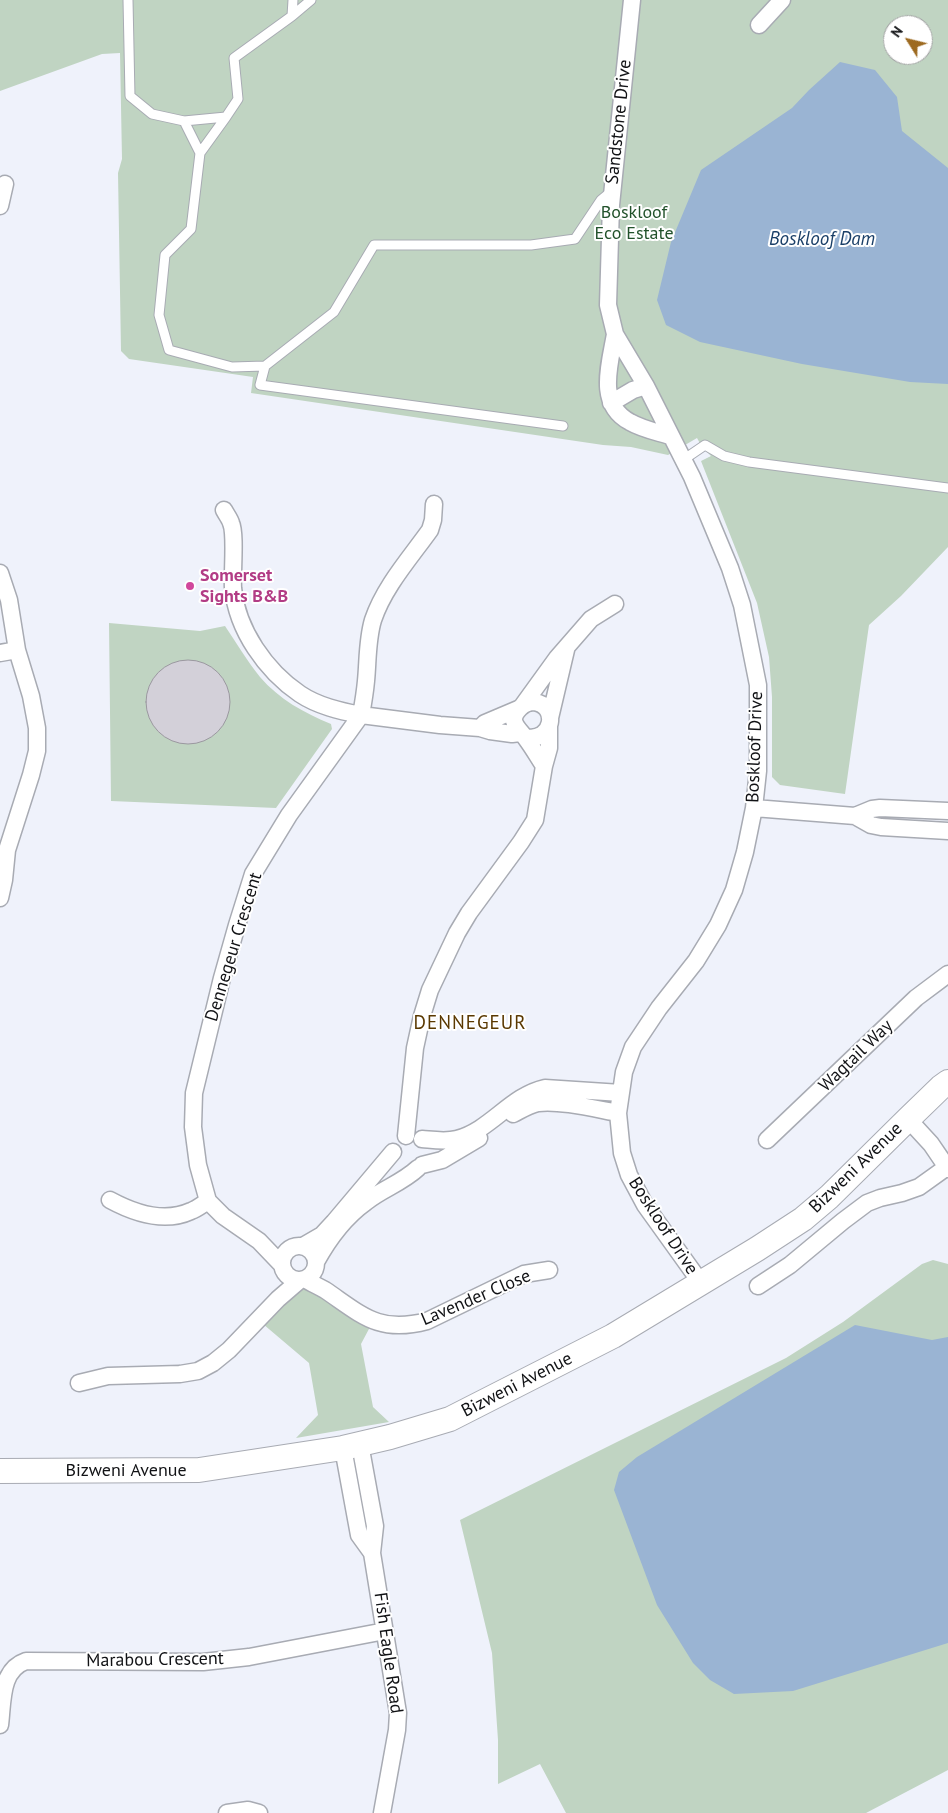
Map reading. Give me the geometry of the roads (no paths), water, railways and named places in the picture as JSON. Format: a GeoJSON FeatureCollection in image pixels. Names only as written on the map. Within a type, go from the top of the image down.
{"type":"FeatureCollection","features":[{"type":"Feature","properties":{"kind":"street","name":"Sandstone Drive"},"geometry":{"type":"LineString","coordinates":[[615,334],[608,305],[612,190],[632,0]]}},
{"type":"Feature","properties":{"kind":"street"},"geometry":{"type":"LineString","coordinates":[[759,25],[782,0]]}},
{"type":"Feature","properties":{"kind":"street"},"geometry":{"type":"LineString","coordinates":[[0,206],[6,184]]}},
{"type":"Feature","properties":{"kind":"street"},"geometry":{"type":"LineString","coordinates":[[615,334],[608,372],[608,391],[611,404],[615,411],[630,422],[670,436]]}},
{"type":"Feature","properties":{"kind":"street","name":"Boskloof Drive"},"geometry":{"type":"LineString","coordinates":[[615,334],[646,386],[692,478],[730,568],[742,605],[758,685],[758,771],[754,808],[745,852],[734,890],[718,925],[696,961],[660,1008],[633,1048],[624,1072],[618,1113],[622,1154],[629,1175],[645,1205],[701,1283]]}},
{"type":"Feature","properties":{"kind":"street"},"geometry":{"type":"LineString","coordinates":[[611,404],[633,390],[646,386]]}},
{"type":"Feature","properties":{"kind":"street"},"geometry":{"type":"LineString","coordinates":[[361,715],[366,682],[368,644],[378,606],[430,530],[434,504]]}},
{"type":"Feature","properties":{"kind":"street"},"geometry":{"type":"LineString","coordinates":[[224,510],[232,524],[233,589],[241,622],[259,653],[277,675],[301,695],[334,710],[361,715],[480,728],[532,738],[545,732],[550,722],[548,711],[543,706],[530,702],[485,723],[480,728]]}},
{"type":"Feature","properties":{"kind":"street"},"geometry":{"type":"LineString","coordinates":[[0,573],[9,600],[17,650],[31,696],[37,728],[37,751],[7,850],[0,898]]}},
{"type":"Feature","properties":{"kind":"street"},"geometry":{"type":"LineString","coordinates":[[544,766],[514,722],[521,707],[557,658],[595,615],[615,604]]}},
{"type":"Feature","properties":{"kind":"street"},"geometry":{"type":"LineString","coordinates":[[414,1137],[415,1048],[430,990],[457,933],[469,913],[535,820],[549,748],[550,722],[567,648]]}},
{"type":"Feature","properties":{"kind":"street"},"geometry":{"type":"LineString","coordinates":[[0,653],[17,650]]}},
{"type":"Feature","properties":{"kind":"street","name":"Dennegeur Crescent"},"geometry":{"type":"LineString","coordinates":[[300,1271],[223,1216],[208,1201],[198,1165],[194,1127],[194,1093],[222,978],[246,893],[258,865],[288,815],[361,715]]}},
{"type":"Feature","properties":{"kind":"street"},"geometry":{"type":"LineString","coordinates":[[754,808],[855,816],[871,825],[881,827],[948,831]]}},
{"type":"Feature","properties":{"kind":"street"},"geometry":{"type":"LineString","coordinates":[[855,816],[880,808],[948,811]]}},
{"type":"Feature","properties":{"kind":"street","name":"Wagtail Way"},"geometry":{"type":"LineString","coordinates":[[767,1140],[916,998],[948,974]]}},
{"type":"Feature","properties":{"kind":"street","name":"Bizweni Avenue"},"geometry":{"type":"LineString","coordinates":[[0,1471],[199,1470],[351,1446],[416,1430],[458,1414],[613,1336],[803,1219],[829,1197],[948,1082]]}},
{"type":"Feature","properties":{"kind":"street"},"geometry":{"type":"LineString","coordinates":[[300,1271],[284,1254],[322,1235],[393,1152],[397,1142],[414,1137],[458,1139],[474,1132],[519,1099],[538,1097],[576,1098],[621,1093]]}},
{"type":"Feature","properties":{"kind":"street"},"geometry":{"type":"LineString","coordinates":[[393,1152],[394,1158],[401,1167],[406,1169],[442,1160],[482,1137],[512,1114],[528,1106],[538,1097]]}},
{"type":"Feature","properties":{"kind":"street"},"geometry":{"type":"LineString","coordinates":[[576,1098],[618,1113]]}},
{"type":"Feature","properties":{"kind":"street"},"geometry":{"type":"LineString","coordinates":[[758,1286],[790,1265],[842,1221],[867,1203],[880,1198],[902,1194],[919,1187],[948,1168],[931,1144],[908,1119]]}},
{"type":"Feature","properties":{"kind":"street"},"geometry":{"type":"LineString","coordinates":[[80,1383],[108,1376],[180,1374],[198,1371],[213,1363],[229,1350],[278,1299],[300,1271],[357,1210],[366,1202],[409,1176],[420,1166],[428,1155],[426,1144],[414,1137]]}},
{"type":"Feature","properties":{"kind":"street"},"geometry":{"type":"LineString","coordinates":[[110,1200],[129,1210],[156,1216],[178,1215],[192,1211],[208,1201]]}},
{"type":"Feature","properties":{"kind":"street","name":"Dennegeur Crescent"},"geometry":{"type":"LineString","coordinates":[[259,1241],[298,1247]]}},
{"type":"Feature","properties":{"kind":"street"},"geometry":{"type":"LineString","coordinates":[[298,1247],[312,1252],[300,1271]]}},
{"type":"Feature","properties":{"kind":"street","name":"Lavender Close"},"geometry":{"type":"LineString","coordinates":[[300,1271],[363,1316],[393,1326],[410,1325],[427,1320],[524,1274],[549,1270]]}},
{"type":"Feature","properties":{"kind":"street","name":"Fish Eagle Road"},"geometry":{"type":"LineString","coordinates":[[351,1446],[359,1535],[372,1553],[398,1712],[382,1813]]}},
{"type":"Feature","properties":{"kind":"street","name":"Marabou Crescent"},"geometry":{"type":"LineString","coordinates":[[0,1725],[5,1682],[12,1669],[26,1661],[203,1662],[249,1657],[385,1631]]}},
{"type":"Feature","properties":{"kind":"street"},"geometry":{"type":"LineString","coordinates":[[227,1813],[248,1810],[259,1813]]}},
{"type":"Feature","properties":{"kind":"lane"},"geometry":{"type":"LineString","coordinates":[[128,0],[130,96],[152,114],[184,121],[226,117]]}},
{"type":"Feature","properties":{"kind":"lane"},"geometry":{"type":"LineString","coordinates":[[292,16],[293,0]]}},
{"type":"Feature","properties":{"kind":"lane"},"geometry":{"type":"LineString","coordinates":[[311,0],[234,58],[238,99],[200,153],[191,229],[165,256],[159,315],[168,350],[232,367],[265,366],[334,312],[374,246],[531,245],[575,239],[601,200],[612,190]]}},
{"type":"Feature","properties":{"kind":"lane"},"geometry":{"type":"LineString","coordinates":[[184,121],[200,153]]}},
{"type":"Feature","properties":{"kind":"lane"},"geometry":{"type":"LineString","coordinates":[[265,366],[260,385],[563,426]]}},
{"type":"Feature","properties":{"kind":"lane"},"geometry":{"type":"LineString","coordinates":[[682,460],[705,445],[724,456],[749,462],[948,488]]}},
{"type":"Feature","properties":{"kind":"water","name":"Boskloof Dam"},"geometry":{"type":"Polygon","coordinates":[[[840,62],[875,70],[897,97],[902,131],[948,168],[948,384],[910,382],[802,364],[700,342],[666,325],[657,300],[671,242],[701,170],[792,108],[840,62]]]}},
{"type":"Feature","properties":{"kind":"water"},"geometry":{"type":"Polygon","coordinates":[[[855,1325],[932,1340],[948,1337],[948,1643],[793,1691],[734,1694],[710,1680],[693,1663],[657,1605],[614,1490],[619,1472],[637,1457],[855,1325]]]}},
{"type":"Feature","properties":{"kind":"place","name":"Somerset Sights B&B"},"geometry":{"type":"Point","coordinates":[190,586]}},
{"type":"Feature","properties":{"kind":"district","name":"DENNEGEUR"},"geometry":{"type":"Point","coordinates":[470,1024]}},
{"type":"Feature","properties":{"kind":"park label","name":"Boskloof Eco Estate"},"geometry":{"type":"Point","coordinates":[634,223]}}]}
